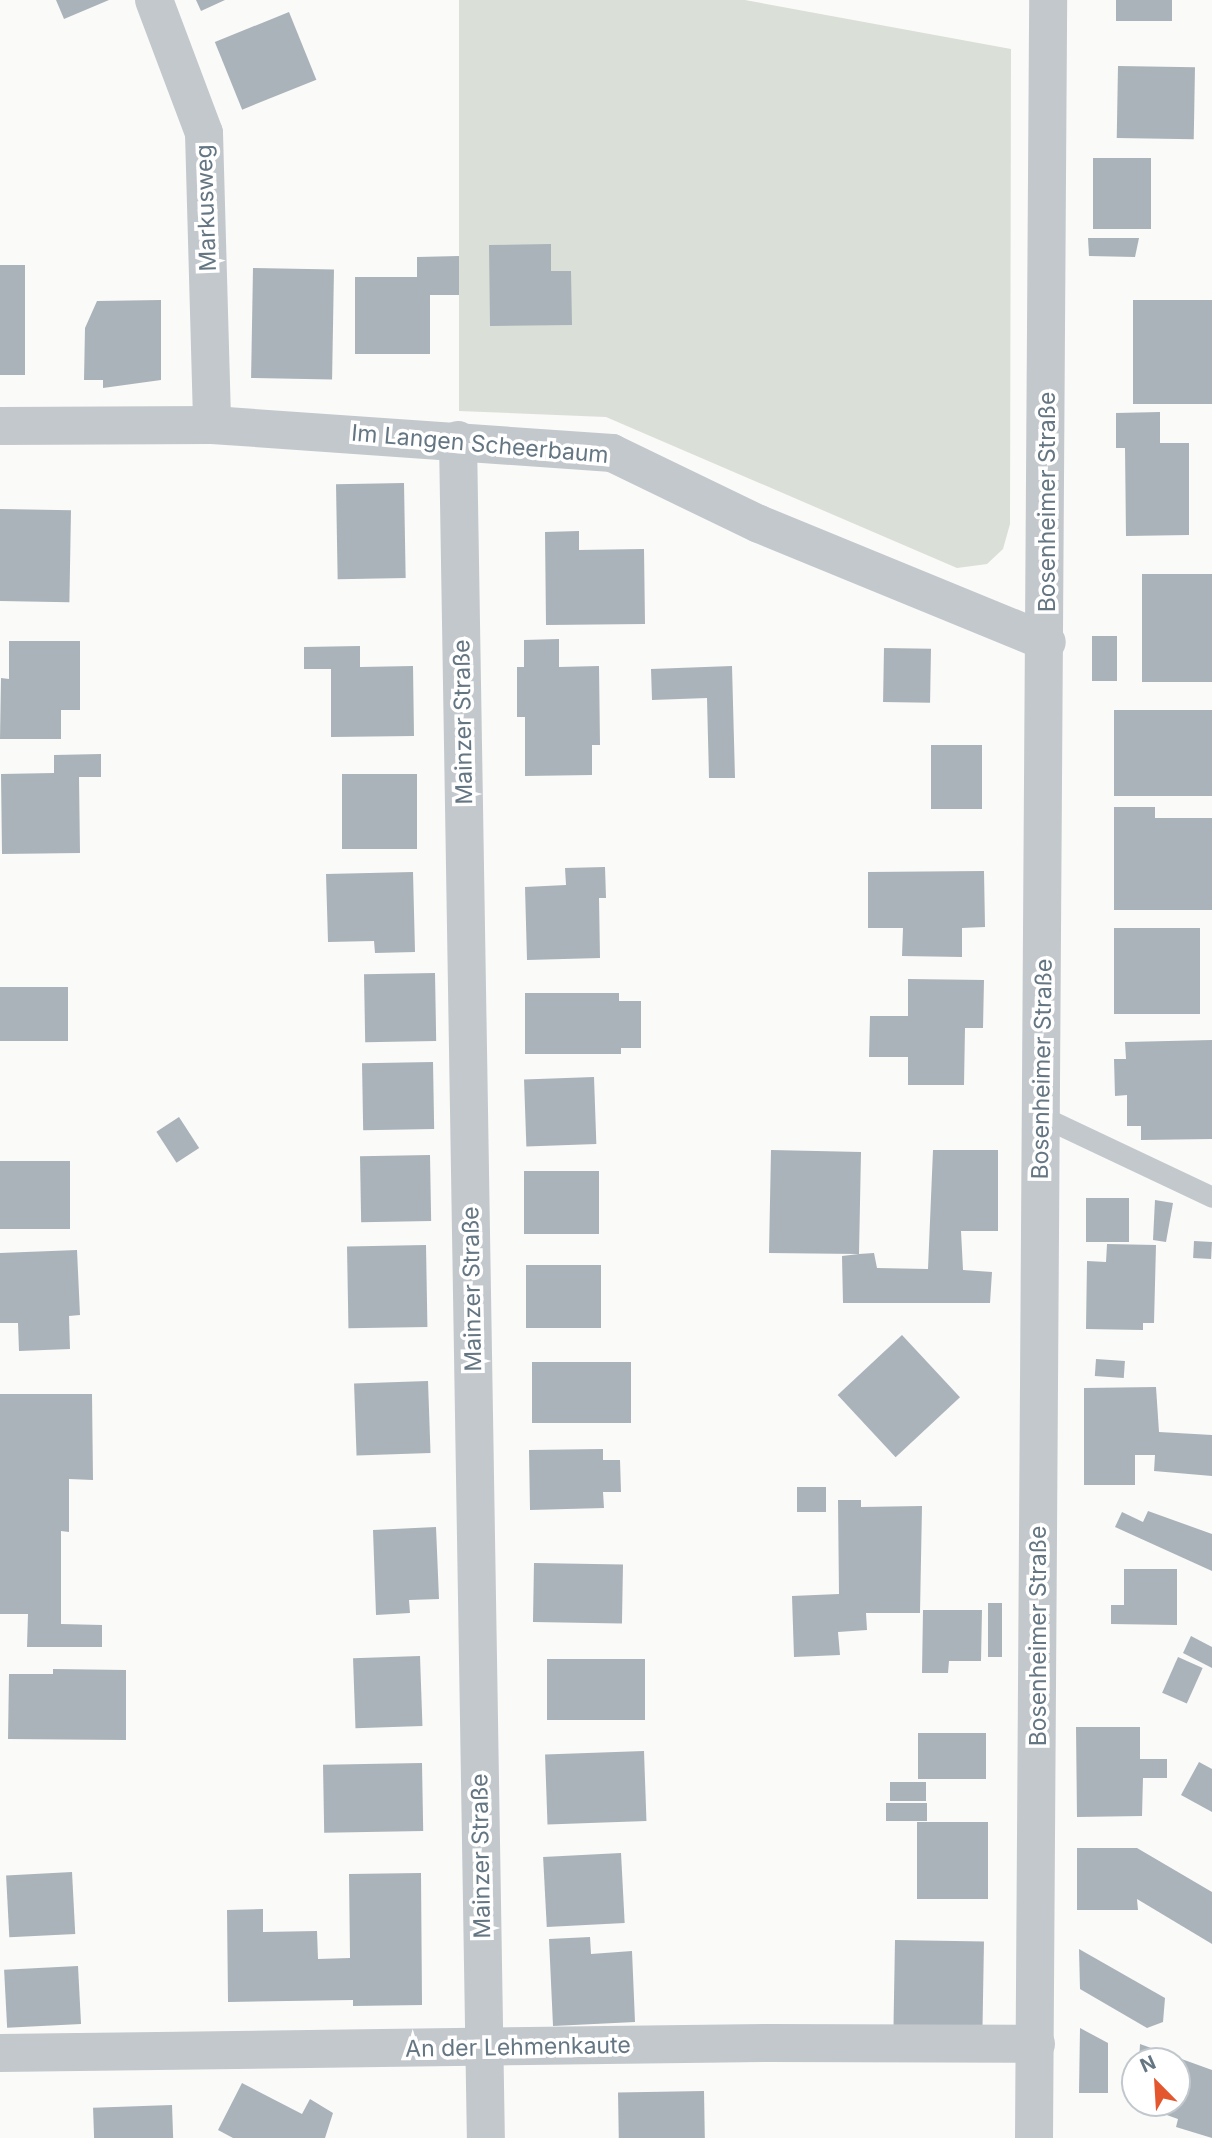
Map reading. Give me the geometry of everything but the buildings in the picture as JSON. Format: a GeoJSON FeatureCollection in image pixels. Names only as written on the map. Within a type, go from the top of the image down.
{"type":"FeatureCollection","features":[{"type":"Feature","properties":{"kind":"street","name":"Markusweg"},"geometry":{"type":"LineString","coordinates":[[154,0],[204,133],[212,425]]}},
{"type":"Feature","properties":{"kind":"street","name":"Bosenheimer Straße"},"geometry":{"type":"LineString","coordinates":[[1034,2138],[1047,642],[1048,0]]}},
{"type":"Feature","properties":{"kind":"street","name":"Im Langen Scheerbaum"},"geometry":{"type":"LineString","coordinates":[[0,426],[212,425],[458,440],[612,453],[759,524],[1047,642]]}},
{"type":"Feature","properties":{"kind":"street","name":"Mainzer Straße"},"geometry":{"type":"LineString","coordinates":[[458,440],[486,2138]]}},
{"type":"Feature","properties":{"kind":"street","name":"An der Lehmenkaute"},"geometry":{"type":"LineString","coordinates":[[0,2053],[1036,2044]]}},
{"type":"Feature","properties":{"kind":"lane"},"geometry":{"type":"LineString","coordinates":[[1041,1116],[1212,1197]]}},
{"type":"Feature","properties":{"kind":"shaded area"},"geometry":{"type":"Polygon","coordinates":[[[459,0],[745,0],[1011,49],[1010,524],[1003,549],[987,564],[957,568],[606,417],[459,411],[459,0]]]}}]}
